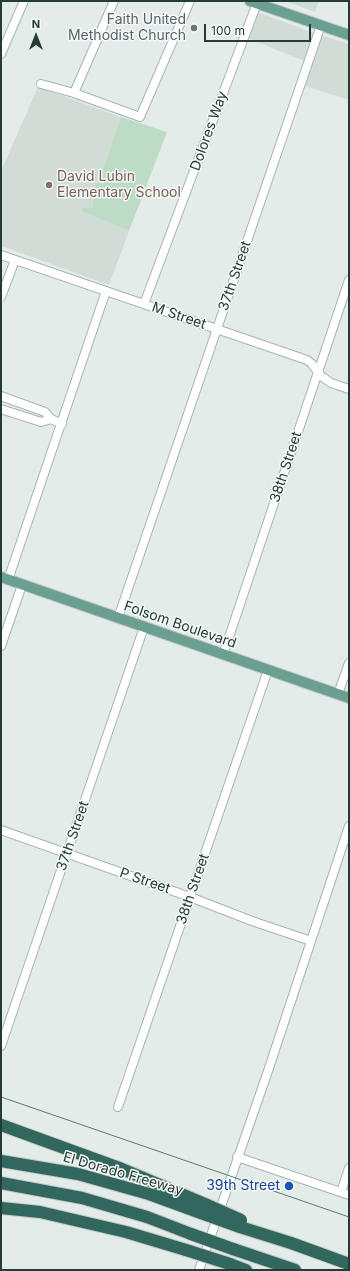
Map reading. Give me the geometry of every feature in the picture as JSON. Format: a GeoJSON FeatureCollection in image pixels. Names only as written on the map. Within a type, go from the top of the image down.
{"type":"FeatureCollection","features":[{"type":"Feature","properties":{"kind":"highway"},"geometry":{"type":"LineString","coordinates":[[1,1125],[122,1169],[203,1209],[349,1264]]}},
{"type":"Feature","properties":{"kind":"highway","name":"El Dorado Freeway"},"geometry":{"type":"LineString","coordinates":[[1,1161],[78,1174],[203,1209]]}},
{"type":"Feature","properties":{"kind":"highway"},"geometry":{"type":"LineString","coordinates":[[1,1183],[82,1198],[147,1217],[295,1270]]}},
{"type":"Feature","properties":{"kind":"highway"},"geometry":{"type":"LineString","coordinates":[[1,1208],[40,1212],[126,1232],[246,1270]]}},
{"type":"Feature","properties":{"kind":"main road"},"geometry":{"type":"LineString","coordinates":[[253,2],[349,35]]}},
{"type":"Feature","properties":{"kind":"main road","name":"Folsom Boulevard"},"geometry":{"type":"LineString","coordinates":[[5,579],[349,698]]}},
{"type":"Feature","properties":{"kind":"street"},"geometry":{"type":"LineString","coordinates":[[1,54],[24,1]]}},
{"type":"Feature","properties":{"kind":"street"},"geometry":{"type":"LineString","coordinates":[[74,93],[114,1]]}},
{"type":"Feature","properties":{"kind":"street"},"geometry":{"type":"LineString","coordinates":[[41,84],[74,93],[140,117],[190,1]]}},
{"type":"Feature","properties":{"kind":"street","name":"Dolores Way"},"geometry":{"type":"LineString","coordinates":[[144,304],[253,2]]}},
{"type":"Feature","properties":{"kind":"street","name":"37th Street"},"geometry":{"type":"LineString","coordinates":[[118,618],[321,26]]}},
{"type":"Feature","properties":{"kind":"street","name":"M Street"},"geometry":{"type":"LineString","coordinates":[[1,255],[307,360],[321,376],[331,382],[349,389]]}},
{"type":"Feature","properties":{"kind":"street"},"geometry":{"type":"LineString","coordinates":[[1,297],[15,260]]}},
{"type":"Feature","properties":{"kind":"street","name":"38th Street"},"geometry":{"type":"LineString","coordinates":[[223,655],[349,280]]}},
{"type":"Feature","properties":{"kind":"street"},"geometry":{"type":"LineString","coordinates":[[5,579],[62,424],[106,291]]}},
{"type":"Feature","properties":{"kind":"street"},"geometry":{"type":"LineString","coordinates":[[1,396],[45,412],[51,419],[62,424]]}},
{"type":"Feature","properties":{"kind":"street"},"geometry":{"type":"LineString","coordinates":[[1,409],[41,422],[51,419]]}},
{"type":"Feature","properties":{"kind":"street"},"geometry":{"type":"LineString","coordinates":[[1,646],[22,585]]}},
{"type":"Feature","properties":{"kind":"street","name":"37th Street"},"geometry":{"type":"LineString","coordinates":[[1,1046],[144,627]]}},
{"type":"Feature","properties":{"kind":"street"},"geometry":{"type":"LineString","coordinates":[[338,694],[349,663]]}},
{"type":"Feature","properties":{"kind":"street","name":"38th Street"},"geometry":{"type":"LineString","coordinates":[[118,1107],[268,670]]}},
{"type":"Feature","properties":{"kind":"street"},"geometry":{"type":"LineString","coordinates":[[199,1270],[269,1068],[349,826]]}},
{"type":"Feature","properties":{"kind":"street","name":"P Street"},"geometry":{"type":"LineString","coordinates":[[1,830],[311,941]]}},
{"type":"Feature","properties":{"kind":"street"},"geometry":{"type":"LineString","coordinates":[[238,1157],[349,1195]]}},
{"type":"Feature","properties":{"kind":"street"},"geometry":{"type":"LineString","coordinates":[[341,1192],[349,1168]]}},
{"type":"Feature","properties":{"kind":"shaded area"},"geometry":{"type":"Polygon","coordinates":[[[285,1],[319,1],[315,12],[285,1]]]}},
{"type":"Feature","properties":{"kind":"shaded area"},"geometry":{"type":"Polygon","coordinates":[[[260,13],[349,44],[349,100],[305,86],[313,63],[247,38],[256,14],[260,13]]]}},
{"type":"Feature","properties":{"kind":"shaded area","name":"David Lubin Elementary School"},"geometry":{"type":"Polygon","coordinates":[[[38,87],[121,117],[105,163],[98,173],[99,180],[95,187],[95,194],[93,195],[93,207],[83,208],[83,211],[129,231],[109,285],[1,246],[1,171],[38,87]]]}},
{"type":"Feature","properties":{"kind":"green space"},"geometry":{"type":"Polygon","coordinates":[[[121,117],[167,132],[129,231],[82,211],[83,208],[93,207],[93,195],[95,194],[95,187],[99,180],[97,172],[102,169],[105,163],[121,117]]]}},
{"type":"Feature","properties":{"kind":"tram line"},"geometry":{"type":"LineString","coordinates":[[1,1097],[349,1217]]}},
{"type":"Feature","properties":{"kind":"place","name":"Faith United Methodist Church"},"geometry":{"type":"Point","coordinates":[194,28]}},
{"type":"Feature","properties":{"kind":"place","name":"David Lubin Elementary School"},"geometry":{"type":"Point","coordinates":[49,185]}},
{"type":"Feature","properties":{"kind":"place","name":"39th Street"},"geometry":{"type":"Point","coordinates":[289,1186]}}]}
